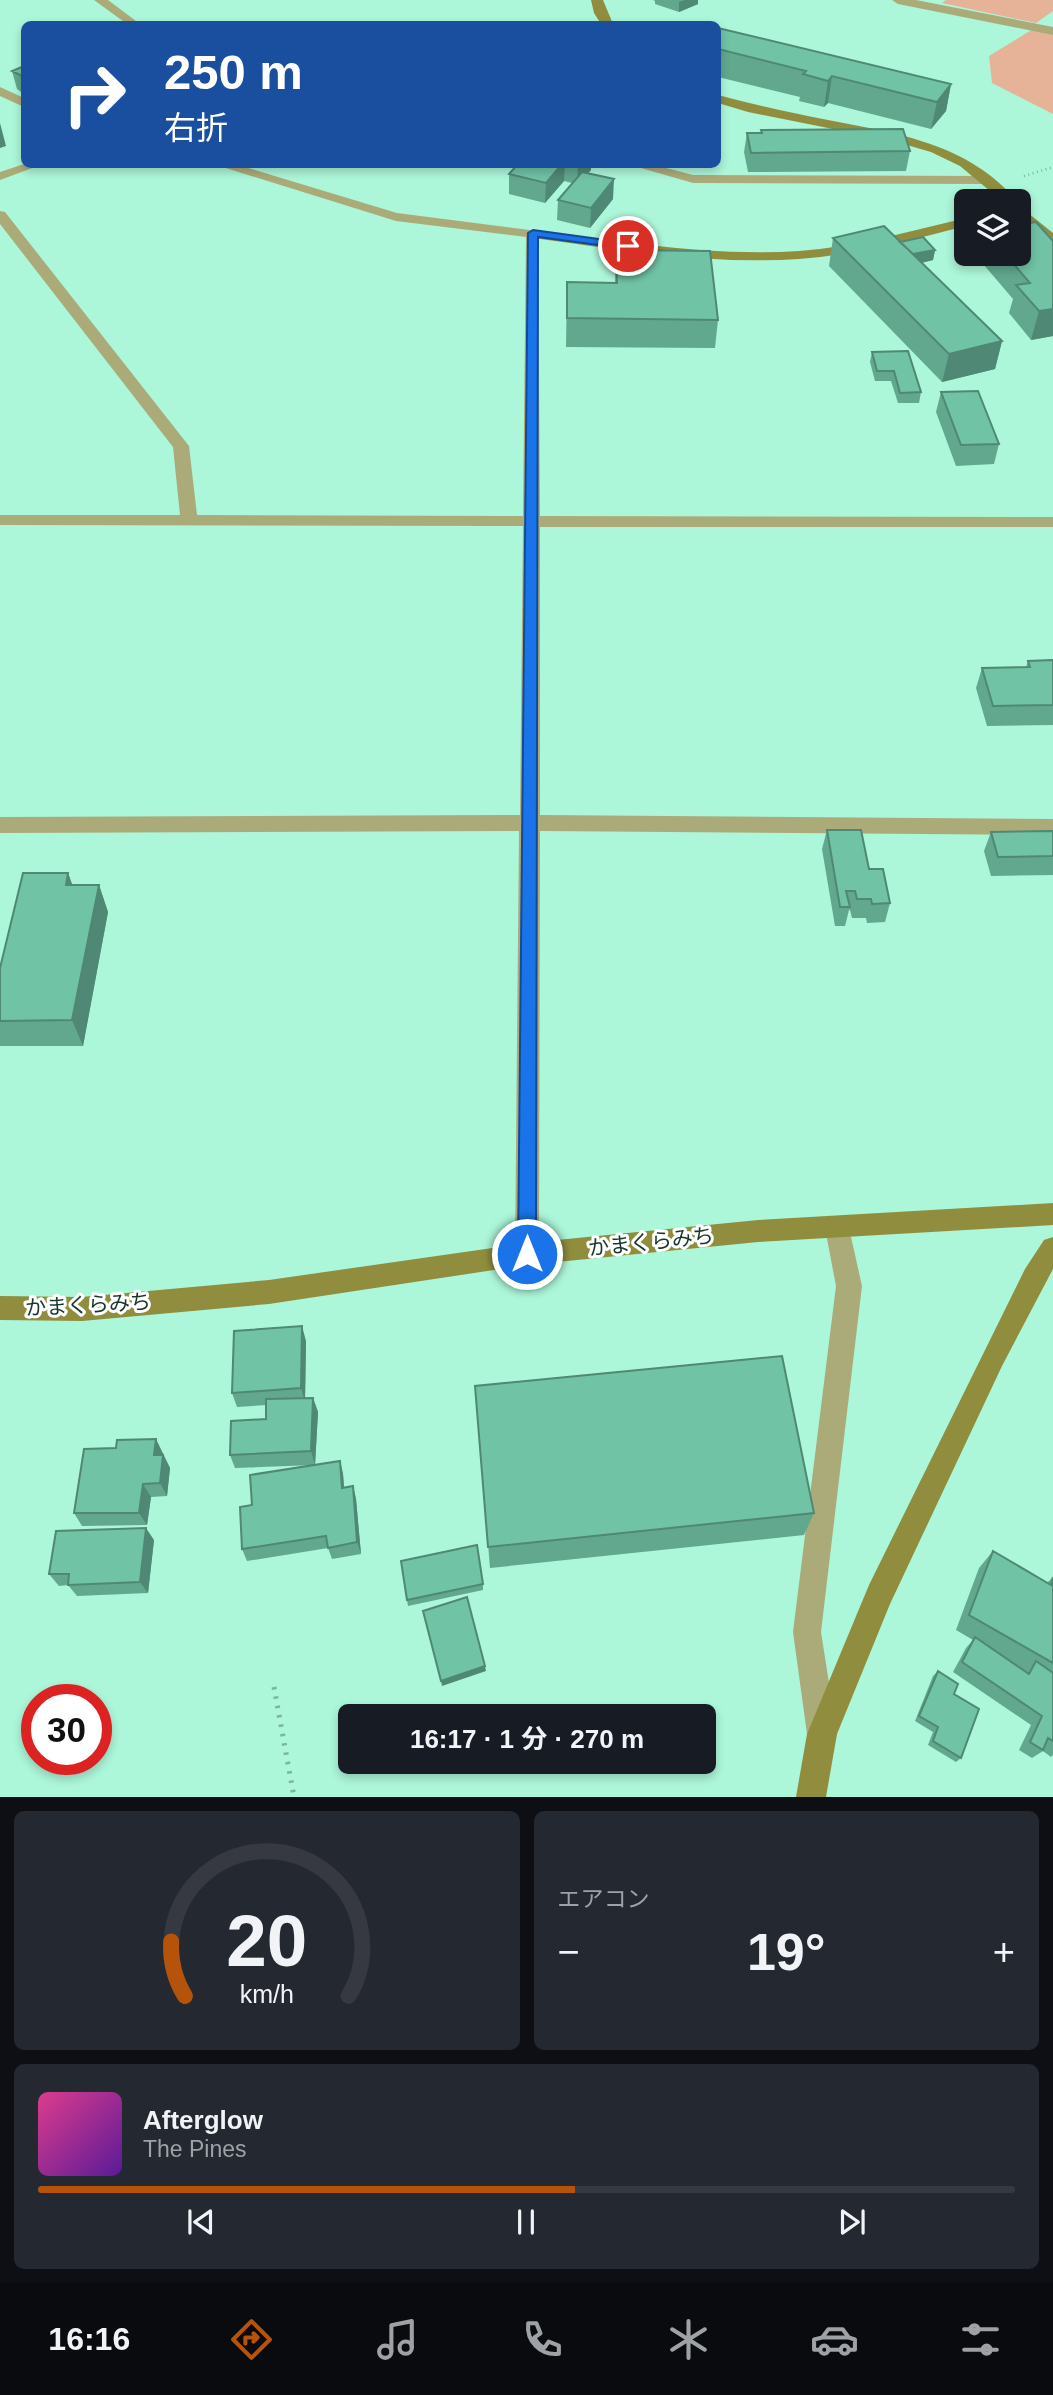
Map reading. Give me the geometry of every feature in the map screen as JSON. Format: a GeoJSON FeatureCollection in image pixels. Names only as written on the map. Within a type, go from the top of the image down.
{"type":"FeatureCollection","features":[{"type":"Feature","properties":{"kind":"street"},"geometry":{"type":"LineString","coordinates":[[100,0],[130,21]]}},
{"type":"Feature","properties":{"kind":"street"},"geometry":{"type":"LineString","coordinates":[[597,0],[605,21]]}},
{"type":"Feature","properties":{"kind":"street"},"geometry":{"type":"LineString","coordinates":[[898,0],[929,2],[1047,30],[1053,20]]}},
{"type":"Feature","properties":{"kind":"street"},"geometry":{"type":"LineString","coordinates":[[0,91],[21,102]]}},
{"type":"Feature","properties":{"kind":"street"},"geometry":{"type":"LineString","coordinates":[[721,100],[748,108],[895,137],[936,149],[965,163],[996,189]]}},
{"type":"Feature","properties":{"kind":"street"},"geometry":{"type":"LineString","coordinates":[[0,176],[25,168]]}},
{"type":"Feature","properties":{"kind":"street"},"geometry":{"type":"LineString","coordinates":[[232,168],[396,217],[676,253],[737,257],[800,255],[954,225]]}},
{"type":"Feature","properties":{"kind":"street"},"geometry":{"type":"LineString","coordinates":[[649,168],[693,179],[986,180]]}},
{"type":"Feature","properties":{"kind":"street"},"geometry":{"type":"LineString","coordinates":[[0,215],[181,446],[188,522]]}},
{"type":"Feature","properties":{"kind":"street"},"geometry":{"type":"LineString","coordinates":[[1031,221],[1053,241]]}},
{"type":"Feature","properties":{"kind":"street"},"geometry":{"type":"LineString","coordinates":[[527,1254],[533,233]]}},
{"type":"Feature","properties":{"kind":"street"},"geometry":{"type":"LineString","coordinates":[[0,520],[1053,522]]}},
{"type":"Feature","properties":{"kind":"street"},"geometry":{"type":"LineString","coordinates":[[0,825],[529,823],[1053,827]]}},
{"type":"Feature","properties":{"kind":"street","name":"かまくらみち"},"geometry":{"type":"LineString","coordinates":[[0,1308],[82,1309],[269,1292],[527,1254],[758,1231],[1053,1214]]}},
{"type":"Feature","properties":{"kind":"street"},"geometry":{"type":"LineString","coordinates":[[822,1734],[807,1632],[849,1286],[837,1227]]}},
{"type":"Feature","properties":{"kind":"street"},"geometry":{"type":"LineString","coordinates":[[811,1797],[822,1734],[879,1595],[999,1346],[1034,1277],[1053,1248]]}},
{"type":"Feature","properties":{"kind":"path"},"geometry":{"type":"LineString","coordinates":[[274,1687],[294,1797]]}},
{"type":"Feature","properties":{"kind":"shaded area"},"geometry":{"type":"Polygon","coordinates":[[[946,0],[1053,0],[1053,11],[1036,23],[942,3],[946,0]]]}},
{"type":"Feature","properties":{"kind":"shaded area"},"geometry":{"type":"Polygon","coordinates":[[[1033,29],[1053,33],[1053,114],[992,83],[989,56],[1033,29]]]}},
{"type":"Feature","properties":{"kind":"building"},"geometry":{"type":"Polygon","coordinates":[[[721,29],[951,84],[937,102],[832,76],[828,81],[803,74],[806,71],[721,50],[721,29]]]}},
{"type":"Feature","properties":{"kind":"building"},"geometry":{"type":"Polygon","coordinates":[[[21,67],[21,76],[12,71],[21,67]]]}},
{"type":"Feature","properties":{"kind":"building"},"geometry":{"type":"Polygon","coordinates":[[[903,129],[910,151],[751,153],[747,133],[762,133],[761,130],[903,129]]]}},
{"type":"Feature","properties":{"kind":"building"},"geometry":{"type":"Polygon","coordinates":[[[514,168],[559,168],[546,183],[509,174],[514,168]]]}},
{"type":"Feature","properties":{"kind":"building"},"geometry":{"type":"Polygon","coordinates":[[[582,172],[614,179],[591,208],[558,200],[582,172]]]}},
{"type":"Feature","properties":{"kind":"building"},"geometry":{"type":"Polygon","coordinates":[[[1036,222],[1053,241],[1053,309],[1039,311],[1016,285],[1030,283],[1015,266],[1031,266],[1031,223],[1036,222]]]}},
{"type":"Feature","properties":{"kind":"building"},"geometry":{"type":"Polygon","coordinates":[[[884,226],[1002,341],[949,354],[833,238],[884,226]]]}},
{"type":"Feature","properties":{"kind":"building"},"geometry":{"type":"Polygon","coordinates":[[[923,237],[935,250],[913,254],[900,242],[923,237]]]}},
{"type":"Feature","properties":{"kind":"building"},"geometry":{"type":"Polygon","coordinates":[[[616,250],[710,251],[718,320],[567,318],[567,282],[617,283],[616,250]]]}},
{"type":"Feature","properties":{"kind":"building"},"geometry":{"type":"Polygon","coordinates":[[[908,351],[921,392],[900,393],[894,371],[877,371],[872,352],[908,351]]]}},
{"type":"Feature","properties":{"kind":"building"},"geometry":{"type":"Polygon","coordinates":[[[978,391],[999,444],[961,445],[941,392],[978,391]]]}},
{"type":"Feature","properties":{"kind":"building"},"geometry":{"type":"Polygon","coordinates":[[[1053,660],[1053,705],[993,706],[982,668],[1030,667],[1028,661],[1053,660]]]}},
{"type":"Feature","properties":{"kind":"building"},"geometry":{"type":"Polygon","coordinates":[[[827,830],[861,830],[869,869],[883,869],[890,903],[872,904],[871,899],[857,899],[855,891],[846,891],[850,907],[840,907],[827,830]]]}},
{"type":"Feature","properties":{"kind":"building"},"geometry":{"type":"Polygon","coordinates":[[[1053,831],[1053,856],[998,857],[991,832],[1053,831]]]}},
{"type":"Feature","properties":{"kind":"building"},"geometry":{"type":"Polygon","coordinates":[[[23,873],[68,873],[66,885],[99,885],[72,1020],[0,1021],[0,968],[23,873]]]}},
{"type":"Feature","properties":{"kind":"building"},"geometry":{"type":"Polygon","coordinates":[[[302,1326],[301,1388],[232,1393],[234,1331],[302,1326]]]}},
{"type":"Feature","properties":{"kind":"building"},"geometry":{"type":"Polygon","coordinates":[[[782,1356],[814,1513],[488,1547],[475,1386],[782,1356]]]}},
{"type":"Feature","properties":{"kind":"building"},"geometry":{"type":"Polygon","coordinates":[[[313,1398],[311,1451],[230,1455],[231,1421],[266,1419],[266,1399],[313,1398]]]}},
{"type":"Feature","properties":{"kind":"building"},"geometry":{"type":"Polygon","coordinates":[[[156,1439],[154,1455],[163,1455],[160,1483],[143,1484],[139,1513],[74,1513],[84,1449],[116,1448],[117,1440],[156,1439]]]}},
{"type":"Feature","properties":{"kind":"building"},"geometry":{"type":"Polygon","coordinates":[[[340,1461],[342,1488],[353,1486],[357,1542],[328,1548],[326,1536],[242,1549],[240,1507],[252,1505],[250,1475],[340,1461]]]}},
{"type":"Feature","properties":{"kind":"building"},"geometry":{"type":"Polygon","coordinates":[[[146,1528],[140,1582],[68,1585],[69,1574],[49,1574],[56,1531],[146,1528]]]}},
{"type":"Feature","properties":{"kind":"building"},"geometry":{"type":"Polygon","coordinates":[[[477,1545],[483,1584],[407,1600],[401,1561],[477,1545]]]}},
{"type":"Feature","properties":{"kind":"building"},"geometry":{"type":"Polygon","coordinates":[[[993,1551],[1051,1585],[1053,1577],[1053,1663],[969,1615],[993,1551]]]}},
{"type":"Feature","properties":{"kind":"building"},"geometry":{"type":"Polygon","coordinates":[[[467,1597],[485,1666],[441,1681],[423,1611],[467,1597]]]}},
{"type":"Feature","properties":{"kind":"building"},"geometry":{"type":"Polygon","coordinates":[[[975,1637],[1029,1674],[1036,1661],[1053,1673],[1053,1741],[1048,1738],[1043,1750],[1030,1742],[1042,1716],[962,1662],[975,1637]]]}},
{"type":"Feature","properties":{"kind":"building"},"geometry":{"type":"Polygon","coordinates":[[[938,1671],[958,1684],[954,1694],[979,1709],[961,1758],[933,1741],[938,1727],[919,1716],[938,1671]]]}},
{"type":"Feature","properties":{"kind":"route"},"geometry":{"type":"LineString","coordinates":[[527,1254],[533,233],[628,246]]}}]}
